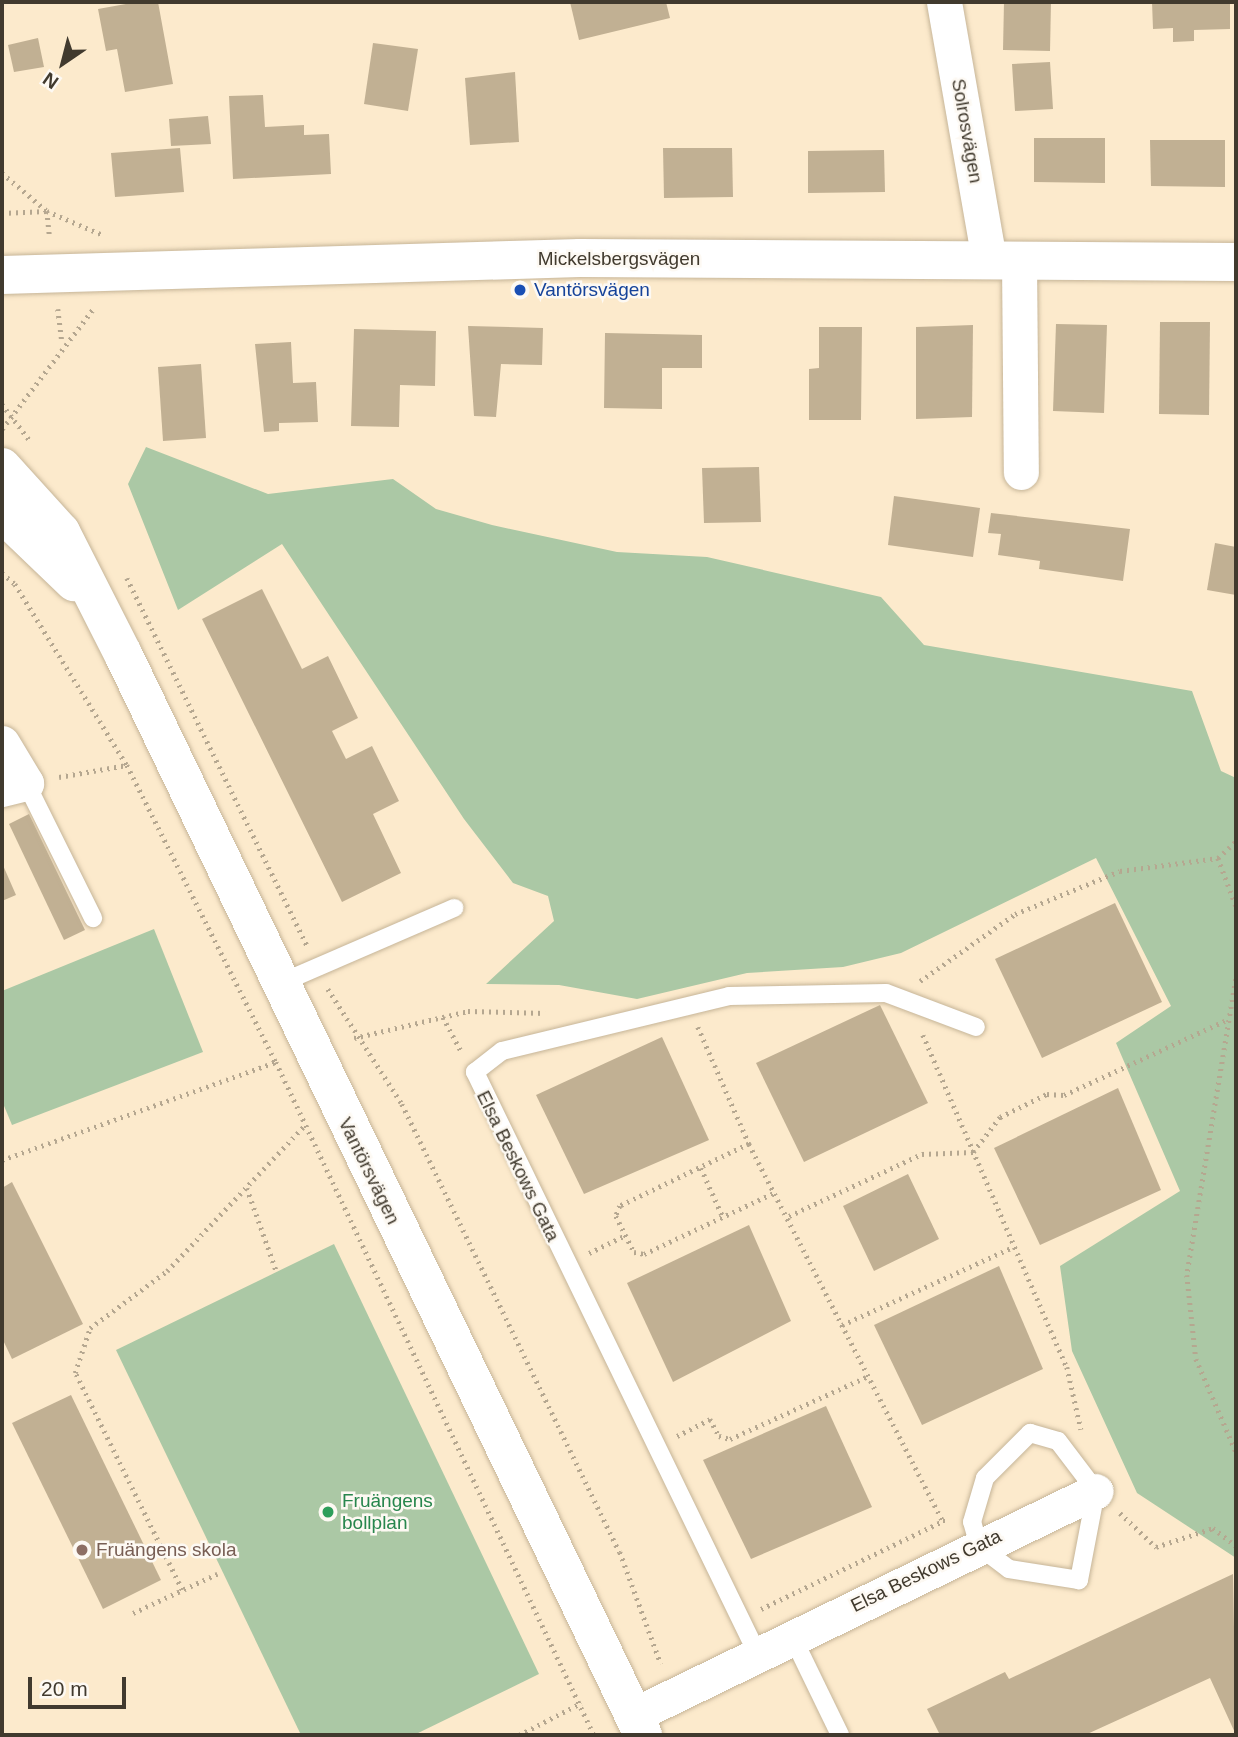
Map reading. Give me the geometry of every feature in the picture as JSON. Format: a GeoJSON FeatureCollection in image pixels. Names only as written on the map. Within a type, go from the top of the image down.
{"type":"FeatureCollection","features":[{"type":"Feature","properties":{"kind":"street","name":"Solrosvägen"},"geometry":{"type":"LineString","coordinates":[[944,2],[1004,260],[1021,472]]}},
{"type":"Feature","properties":{"kind":"street","name":"Mickelsbergsvägen"},"geometry":{"type":"LineString","coordinates":[[2,275],[374,261],[1236,262]]}},
{"type":"Feature","properties":{"kind":"street","name":"Vantörsvägen"},"geometry":{"type":"LineString","coordinates":[[2,467],[61,532],[638,1725]]}},
{"type":"Feature","properties":{"kind":"street","name":"Vantörsvägen"},"geometry":{"type":"LineString","coordinates":[[2,513],[98,606]]}},
{"type":"Feature","properties":{"kind":"street"},"geometry":{"type":"LineString","coordinates":[[2,743],[14,786]]}},
{"type":"Feature","properties":{"kind":"street","name":"Elsa Beskows Gata"},"geometry":{"type":"LineString","coordinates":[[638,1725],[757,1653],[976,1534],[1096,1490]]}},
{"type":"Feature","properties":{"kind":"lane"},"geometry":{"type":"LineString","coordinates":[[14,786],[93,918]]}},
{"type":"Feature","properties":{"kind":"lane"},"geometry":{"type":"LineString","coordinates":[[281,983],[454,908]]}},
{"type":"Feature","properties":{"kind":"lane","name":"Elsa Beskows Gata"},"geometry":{"type":"LineString","coordinates":[[757,1653],[480,1088],[480,1063],[502,1051],[687,1004],[729,996],[887,993],[976,1027]]}},
{"type":"Feature","properties":{"kind":"lane"},"geometry":{"type":"LineString","coordinates":[[1030,1433],[1058,1441],[1096,1490],[1079,1580],[1009,1569],[976,1534],[985,1478],[1030,1433]]}},
{"type":"Feature","properties":{"kind":"lane"},"geometry":{"type":"LineString","coordinates":[[792,1636],[841,1735]]}},
{"type":"Feature","properties":{"kind":"path"},"geometry":{"type":"LineString","coordinates":[[2,173],[47,211],[51,246]]}},
{"type":"Feature","properties":{"kind":"path"},"geometry":{"type":"LineString","coordinates":[[2,213],[47,211]]}},
{"type":"Feature","properties":{"kind":"path"},"geometry":{"type":"LineString","coordinates":[[57,299],[62,344]]}},
{"type":"Feature","properties":{"kind":"path"},"geometry":{"type":"LineString","coordinates":[[2,429],[62,344],[98,303]]}},
{"type":"Feature","properties":{"kind":"path"},"geometry":{"type":"LineString","coordinates":[[2,404],[36,450]]}},
{"type":"Feature","properties":{"kind":"path"},"geometry":{"type":"LineString","coordinates":[[2,573],[15,584],[127,765],[305,1125],[594,1735]]}},
{"type":"Feature","properties":{"kind":"path"},"geometry":{"type":"LineString","coordinates":[[125,574],[317,966],[408,1116],[620,1552],[660,1663]]}},
{"type":"Feature","properties":{"kind":"path"},"geometry":{"type":"LineString","coordinates":[[14,786],[127,765]]}},
{"type":"Feature","properties":{"kind":"path"},"geometry":{"type":"LineString","coordinates":[[1236,841],[1218,858],[1120,871],[1015,914],[945,958],[917,983],[913,1002],[1013,1247],[1067,1367],[1096,1490],[1156,1547],[1213,1528],[1236,1545]]}},
{"type":"Feature","properties":{"kind":"path"},"geometry":{"type":"LineString","coordinates":[[1218,858],[1236,906]]}},
{"type":"Feature","properties":{"kind":"path"},"geometry":{"type":"LineString","coordinates":[[1236,979],[1226,1020],[1215,1135],[1188,1275],[1196,1359],[1236,1452]]}},
{"type":"Feature","properties":{"kind":"path"},"geometry":{"type":"LineString","coordinates":[[687,1004],[749,1144],[789,1216],[943,1521],[976,1534]]}},
{"type":"Feature","properties":{"kind":"path"},"geometry":{"type":"LineString","coordinates":[[443,1017],[461,1051],[480,1063]]}},
{"type":"Feature","properties":{"kind":"path"},"geometry":{"type":"LineString","coordinates":[[973,1152],[1000,1117],[1047,1094],[1064,1095],[1226,1020]]}},
{"type":"Feature","properties":{"kind":"path"},"geometry":{"type":"LineString","coordinates":[[182,1590],[75,1373],[90,1328],[167,1271],[305,1125]]}},
{"type":"Feature","properties":{"kind":"path"},"geometry":{"type":"LineString","coordinates":[[749,1144],[620,1206],[617,1216],[634,1252],[644,1254],[776,1192]]}},
{"type":"Feature","properties":{"kind":"path"},"geometry":{"type":"LineString","coordinates":[[789,1216],[922,1154],[973,1152]]}},
{"type":"Feature","properties":{"kind":"path"},"geometry":{"type":"LineString","coordinates":[[701,1168],[723,1217]]}},
{"type":"Feature","properties":{"kind":"path"},"geometry":{"type":"LineString","coordinates":[[247,1188],[276,1270]]}},
{"type":"Feature","properties":{"kind":"path"},"geometry":{"type":"LineString","coordinates":[[565,1264],[626,1235]]}},
{"type":"Feature","properties":{"kind":"path"},"geometry":{"type":"LineString","coordinates":[[842,1325],[1013,1247]]}},
{"type":"Feature","properties":{"kind":"path"},"geometry":{"type":"LineString","coordinates":[[654,1447],[710,1419],[719,1436],[730,1440],[868,1376]]}},
{"type":"Feature","properties":{"kind":"path"},"geometry":{"type":"LineString","coordinates":[[740,1619],[943,1521]]}},
{"type":"Feature","properties":{"kind":"path"},"geometry":{"type":"LineString","coordinates":[[133,1613],[216,1574]]}},
{"type":"Feature","properties":{"kind":"path"},"geometry":{"type":"LineString","coordinates":[[519,1735],[581,1703]]}},
{"type":"Feature","properties":{"kind":"green space"},"geometry":{"type":"Polygon","coordinates":[[[146,447],[268,494],[393,479],[436,509],[492,525],[617,552],[707,557],[881,597],[924,645],[1192,691],[1221,771],[1236,778],[1236,1558],[1137,1493],[1072,1351],[1060,1266],[1180,1191],[1116,1043],[1171,1006],[1096,858],[901,953],[843,967],[747,973],[637,999],[559,985],[486,984],[554,921],[548,896],[513,883],[464,819],[282,544],[178,610],[128,484],[146,447]]]}},
{"type":"Feature","properties":{"kind":"green space"},"geometry":{"type":"Polygon","coordinates":[[[154,929],[203,1052],[12,1125],[2,1101],[2,991],[154,929]]]}},
{"type":"Feature","properties":{"kind":"green space","name":"Fruängens bollplan"},"geometry":{"type":"Polygon","coordinates":[[[334,1244],[539,1674],[414,1735],[301,1735],[116,1350],[334,1244]]]}},
{"type":"Feature","properties":{"kind":"building"},"geometry":{"type":"Polygon","coordinates":[[[137,2],[158,2],[173,84],[125,92],[117,49],[106,51],[98,9],[137,2]]]}},
{"type":"Feature","properties":{"kind":"building"},"geometry":{"type":"Polygon","coordinates":[[[570,2],[666,2],[670,18],[579,40],[570,2]]]}},
{"type":"Feature","properties":{"kind":"building"},"geometry":{"type":"Polygon","coordinates":[[[1004,2],[1051,2],[1050,51],[1003,50],[1004,2]]]}},
{"type":"Feature","properties":{"kind":"building"},"geometry":{"type":"Polygon","coordinates":[[[1152,2],[1230,2],[1230,29],[1194,30],[1194,41],[1173,42],[1173,28],[1153,29],[1152,2]]]}},
{"type":"Feature","properties":{"kind":"building"},"geometry":{"type":"Polygon","coordinates":[[[38,38],[44,67],[14,72],[8,45],[38,38]]]}},
{"type":"Feature","properties":{"kind":"building"},"geometry":{"type":"Polygon","coordinates":[[[373,43],[418,49],[408,111],[364,104],[373,43]]]}},
{"type":"Feature","properties":{"kind":"building"},"geometry":{"type":"Polygon","coordinates":[[[1050,62],[1053,109],[1015,111],[1012,64],[1050,62]]]}},
{"type":"Feature","properties":{"kind":"building"},"geometry":{"type":"Polygon","coordinates":[[[515,72],[519,142],[470,145],[465,78],[515,72]]]}},
{"type":"Feature","properties":{"kind":"building"},"geometry":{"type":"Polygon","coordinates":[[[263,95],[265,127],[304,125],[304,135],[329,134],[331,174],[233,179],[229,96],[263,95]]]}},
{"type":"Feature","properties":{"kind":"building"},"geometry":{"type":"Polygon","coordinates":[[[208,116],[211,144],[171,146],[169,119],[208,116]]]}},
{"type":"Feature","properties":{"kind":"building"},"geometry":{"type":"Polygon","coordinates":[[[1034,138],[1105,138],[1105,183],[1034,182],[1034,138]]]}},
{"type":"Feature","properties":{"kind":"building"},"geometry":{"type":"Polygon","coordinates":[[[1150,140],[1225,140],[1225,187],[1151,186],[1150,140]]]}},
{"type":"Feature","properties":{"kind":"building"},"geometry":{"type":"Polygon","coordinates":[[[180,148],[184,192],[115,197],[111,153],[180,148]]]}},
{"type":"Feature","properties":{"kind":"building"},"geometry":{"type":"Polygon","coordinates":[[[663,148],[732,148],[733,197],[664,198],[663,148]]]}},
{"type":"Feature","properties":{"kind":"building"},"geometry":{"type":"Polygon","coordinates":[[[884,150],[885,192],[808,193],[808,151],[884,150]]]}},
{"type":"Feature","properties":{"kind":"building"},"geometry":{"type":"Polygon","coordinates":[[[1160,322],[1210,322],[1209,415],[1159,414],[1160,322]]]}},
{"type":"Feature","properties":{"kind":"building"},"geometry":{"type":"Polygon","coordinates":[[[1056,324],[1107,325],[1104,413],[1053,411],[1056,324]]]}},
{"type":"Feature","properties":{"kind":"building"},"geometry":{"type":"Polygon","coordinates":[[[973,325],[972,417],[916,419],[916,327],[973,325]]]}},
{"type":"Feature","properties":{"kind":"building"},"geometry":{"type":"Polygon","coordinates":[[[468,326],[543,328],[542,365],[501,364],[496,417],[474,416],[468,326]]]}},
{"type":"Feature","properties":{"kind":"building"},"geometry":{"type":"Polygon","coordinates":[[[819,327],[862,327],[861,420],[809,420],[809,369],[819,368],[819,327]]]}},
{"type":"Feature","properties":{"kind":"building"},"geometry":{"type":"Polygon","coordinates":[[[354,329],[436,331],[435,386],[400,385],[399,427],[351,426],[354,329]]]}},
{"type":"Feature","properties":{"kind":"building"},"geometry":{"type":"Polygon","coordinates":[[[605,333],[702,335],[702,368],[662,368],[662,409],[604,408],[605,333]]]}},
{"type":"Feature","properties":{"kind":"building"},"geometry":{"type":"Polygon","coordinates":[[[291,342],[293,383],[316,382],[318,422],[279,423],[279,431],[264,432],[255,344],[291,342]]]}},
{"type":"Feature","properties":{"kind":"building"},"geometry":{"type":"Polygon","coordinates":[[[201,364],[206,438],[163,441],[158,367],[201,364]]]}},
{"type":"Feature","properties":{"kind":"building"},"geometry":{"type":"Polygon","coordinates":[[[759,467],[761,522],[704,523],[702,468],[759,467]]]}},
{"type":"Feature","properties":{"kind":"building"},"geometry":{"type":"Polygon","coordinates":[[[894,496],[980,508],[973,557],[888,545],[894,496]]]}},
{"type":"Feature","properties":{"kind":"building"},"geometry":{"type":"Polygon","coordinates":[[[991,513],[1130,529],[1123,581],[1039,569],[1040,561],[998,555],[1001,534],[988,533],[991,513]]]}},
{"type":"Feature","properties":{"kind":"building"},"geometry":{"type":"Polygon","coordinates":[[[1215,543],[1236,547],[1236,595],[1207,590],[1215,543]]]}},
{"type":"Feature","properties":{"kind":"building"},"geometry":{"type":"Polygon","coordinates":[[[262,589],[302,669],[328,656],[358,718],[332,731],[346,759],[372,746],[399,801],[373,814],[401,873],[342,902],[202,619],[262,589]]]}},
{"type":"Feature","properties":{"kind":"building"},"geometry":{"type":"Polygon","coordinates":[[[29,814],[85,930],[64,940],[9,824],[29,814]]]}},
{"type":"Feature","properties":{"kind":"building"},"geometry":{"type":"Polygon","coordinates":[[[2,863],[16,895],[2,901],[2,863]]]}},
{"type":"Feature","properties":{"kind":"building"},"geometry":{"type":"Polygon","coordinates":[[[1115,903],[1162,1002],[1042,1058],[995,959],[1115,903]]]}},
{"type":"Feature","properties":{"kind":"building"},"geometry":{"type":"Polygon","coordinates":[[[880,1005],[928,1103],[804,1162],[756,1063],[880,1005]]]}},
{"type":"Feature","properties":{"kind":"building"},"geometry":{"type":"Polygon","coordinates":[[[662,1037],[709,1140],[584,1194],[536,1095],[662,1037]]]}},
{"type":"Feature","properties":{"kind":"building"},"geometry":{"type":"Polygon","coordinates":[[[1118,1088],[1161,1190],[1040,1245],[994,1148],[1118,1088]]]}},
{"type":"Feature","properties":{"kind":"building"},"geometry":{"type":"Polygon","coordinates":[[[908,1174],[939,1239],[874,1271],[843,1206],[908,1174]]]}},
{"type":"Feature","properties":{"kind":"building"},"geometry":{"type":"Polygon","coordinates":[[[12,1182],[83,1324],[12,1359],[2,1338],[2,1188],[12,1182]]]}},
{"type":"Feature","properties":{"kind":"building"},"geometry":{"type":"Polygon","coordinates":[[[749,1225],[791,1321],[673,1382],[627,1283],[749,1225]]]}},
{"type":"Feature","properties":{"kind":"building"},"geometry":{"type":"Polygon","coordinates":[[[999,1266],[1043,1369],[922,1425],[874,1325],[999,1266]]]}},
{"type":"Feature","properties":{"kind":"building"},"geometry":{"type":"Polygon","coordinates":[[[71,1395],[161,1580],[103,1609],[12,1423],[71,1395]]]}},
{"type":"Feature","properties":{"kind":"building"},"geometry":{"type":"Polygon","coordinates":[[[826,1406],[872,1507],[751,1559],[703,1460],[826,1406]]]}},
{"type":"Feature","properties":{"kind":"building"},"geometry":{"type":"Polygon","coordinates":[[[1233,1574],[1236,1735],[1210,1678],[1085,1735],[940,1735],[927,1709],[1005,1672],[1009,1679],[1233,1574]]]}},
{"type":"Feature","properties":{"kind":"place","name":"Vantörsvägen"},"geometry":{"type":"Point","coordinates":[520,290]}},
{"type":"Feature","properties":{"kind":"place","name":"Fruängens bollplan"},"geometry":{"type":"Point","coordinates":[328,1512]}},
{"type":"Feature","properties":{"kind":"place","name":"Fruängens skola"},"geometry":{"type":"Point","coordinates":[82,1550]}}]}
